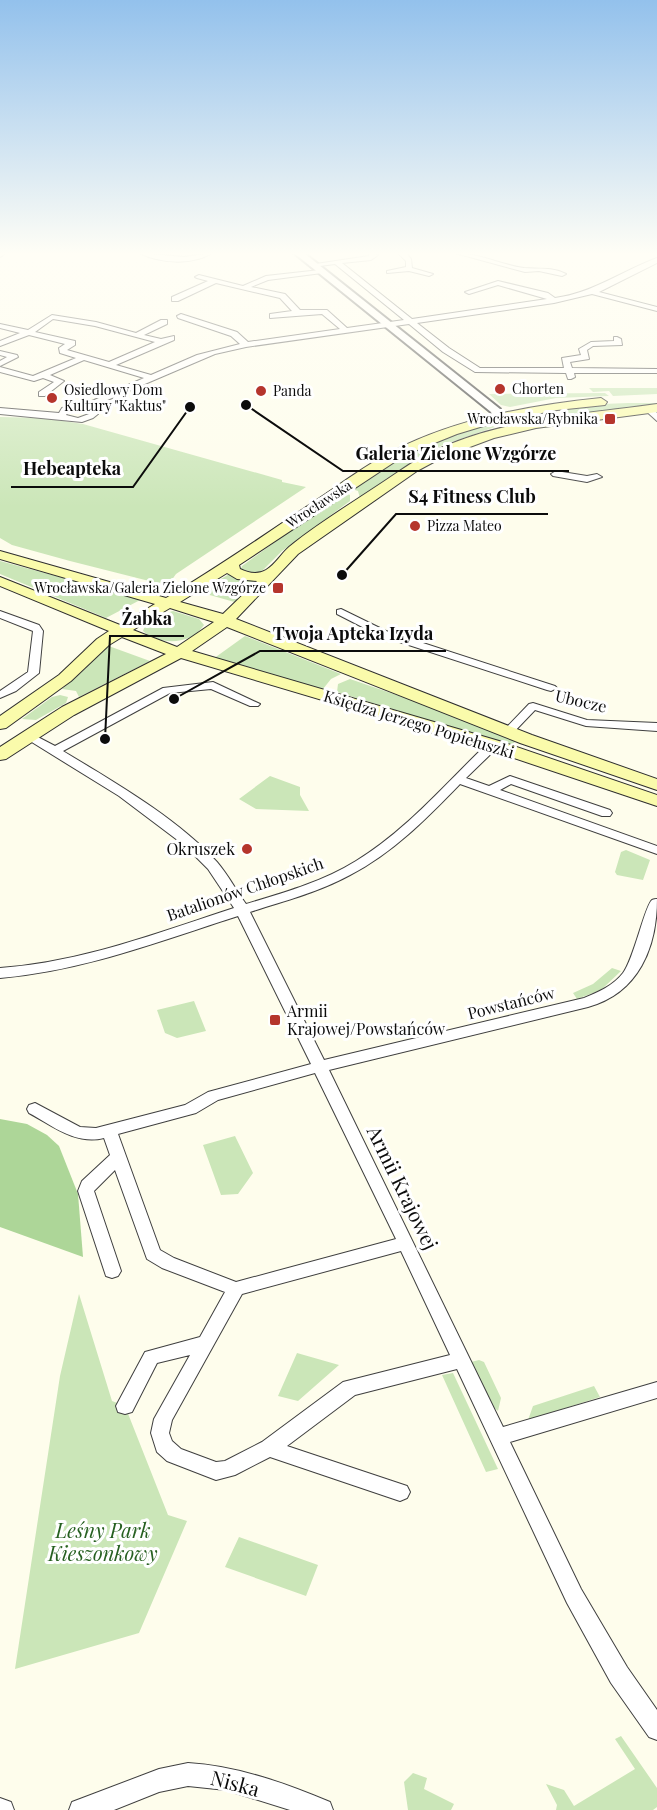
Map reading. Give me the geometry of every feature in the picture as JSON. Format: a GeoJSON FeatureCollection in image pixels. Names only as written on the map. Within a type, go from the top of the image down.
{"type":"FeatureCollection","features":[{"type":"Feature","properties":{"kind":"main road","name":"Wrocławska"},"geometry":{"type":"LineString","coordinates":[[1,723],[45,693],[118,632],[232,564],[389,458],[434,438],[498,418],[557,406],[612,401],[655,409]]}},
{"type":"Feature","properties":{"kind":"main road"},"geometry":{"type":"LineString","coordinates":[[557,406],[558,414],[569,419]]}},
{"type":"Feature","properties":{"kind":"main road","name":"Wrocławska"},"geometry":{"type":"LineString","coordinates":[[0,755],[77,706],[179,653],[226,621],[293,551],[412,468],[438,454],[473,440],[514,429],[569,419],[655,409]]}},
{"type":"Feature","properties":{"kind":"main road"},"geometry":{"type":"LineString","coordinates":[[0,555],[167,602]]}},
{"type":"Feature","properties":{"kind":"main road"},"geometry":{"type":"LineString","coordinates":[[232,564],[233,571],[244,576],[258,578],[272,573]]}},
{"type":"Feature","properties":{"kind":"main road"},"geometry":{"type":"LineString","coordinates":[[0,581],[118,632]]}},
{"type":"Feature","properties":{"kind":"main road","name":"Księdza Jerzego Popiełuszki"},"geometry":{"type":"LineString","coordinates":[[167,602],[226,621],[508,732],[657,801]]}},
{"type":"Feature","properties":{"kind":"main road","name":"Księdza Jerzego Popiełuszki"},"geometry":{"type":"LineString","coordinates":[[118,632],[179,653],[493,745],[657,785]]}},
{"type":"Feature","properties":{"kind":"main road"},"geometry":{"type":"LineString","coordinates":[[336,698],[327,689],[335,679],[344,675],[364,676]]}},
{"type":"Feature","properties":{"kind":"main road"},"geometry":{"type":"LineString","coordinates":[[45,693],[59,691],[73,694],[78,699],[77,706]]}},
{"type":"Feature","properties":{"kind":"main road"},"geometry":{"type":"LineString","coordinates":[[1,723],[28,736]]}},
{"type":"Feature","properties":{"kind":"street"},"geometry":{"type":"LineString","coordinates":[[0,344],[16,337]]}},
{"type":"Feature","properties":{"kind":"street"},"geometry":{"type":"LineString","coordinates":[[52,337],[72,343],[63,348],[63,351],[152,378]]}},
{"type":"Feature","properties":{"kind":"street"},"geometry":{"type":"LineString","coordinates":[[148,337],[162,342]]}},
{"type":"Feature","properties":{"kind":"street"},"geometry":{"type":"LineString","coordinates":[[238,337],[246,345]]}},
{"type":"Feature","properties":{"kind":"street"},"geometry":{"type":"LineString","coordinates":[[0,411],[63,413],[110,398],[194,359],[246,345],[296,337]]}},
{"type":"Feature","properties":{"kind":"street"},"geometry":{"type":"LineString","coordinates":[[396,337],[481,412],[498,418],[514,429]]}},
{"type":"Feature","properties":{"kind":"street"},"geometry":{"type":"LineString","coordinates":[[399,337],[496,411],[498,418]]}},
{"type":"Feature","properties":{"kind":"street"},"geometry":{"type":"LineString","coordinates":[[430,337],[478,370]]}},
{"type":"Feature","properties":{"kind":"street"},"geometry":{"type":"LineString","coordinates":[[108,366],[171,338]]}},
{"type":"Feature","properties":{"kind":"street"},"geometry":{"type":"LineString","coordinates":[[449,373],[478,370],[510,371],[517,376],[527,378],[571,378],[565,360],[586,357],[583,348],[591,344],[619,344],[617,339]]}},
{"type":"Feature","properties":{"kind":"street"},"geometry":{"type":"LineString","coordinates":[[0,353],[14,357],[0,364]]}},
{"type":"Feature","properties":{"kind":"street"},"geometry":{"type":"LineString","coordinates":[[0,369],[34,379],[82,358]]}},
{"type":"Feature","properties":{"kind":"street"},"geometry":{"type":"LineString","coordinates":[[568,370],[657,371]]}},
{"type":"Feature","properties":{"kind":"street"},"geometry":{"type":"LineString","coordinates":[[42,394],[60,381],[43,375]]}},
{"type":"Feature","properties":{"kind":"street"},"geometry":{"type":"LineString","coordinates":[[63,413],[67,419],[82,420],[92,416],[93,411],[110,398]]}},
{"type":"Feature","properties":{"kind":"street"},"geometry":{"type":"LineString","coordinates":[[81,408],[93,411]]}},
{"type":"Feature","properties":{"kind":"street"},"geometry":{"type":"LineString","coordinates":[[556,474],[597,477]]}},
{"type":"Feature","properties":{"kind":"street"},"geometry":{"type":"LineString","coordinates":[[340,612],[375,631],[551,688]]}},
{"type":"Feature","properties":{"kind":"street"},"geometry":{"type":"LineString","coordinates":[[0,614],[35,627],[38,631],[33,673],[0,695]]}},
{"type":"Feature","properties":{"kind":"street"},"geometry":{"type":"LineString","coordinates":[[55,751],[172,689],[213,685],[254,704]]}},
{"type":"Feature","properties":{"kind":"street","name":"Ubocze"},"geometry":{"type":"LineString","coordinates":[[508,732],[533,706],[586,723],[657,726]]}},
{"type":"Feature","properties":{"kind":"street","name":"Armii Krajowej"},"geometry":{"type":"LineString","coordinates":[[28,736],[153,813],[189,842],[213,866],[242,909],[406,1244],[574,1596],[619,1675],[657,1729]]}},
{"type":"Feature","properties":{"kind":"street","name":"Batalionów Chłopskich"},"geometry":{"type":"LineString","coordinates":[[0,973],[66,965],[292,895],[360,864],[383,849],[493,745]]}},
{"type":"Feature","properties":{"kind":"street"},"geometry":{"type":"LineString","coordinates":[[458,779],[657,850]]}},
{"type":"Feature","properties":{"kind":"street"},"geometry":{"type":"LineString","coordinates":[[490,790],[510,780],[606,813]]}},
{"type":"Feature","properties":{"kind":"street","name":"Powstańców"},"geometry":{"type":"LineString","coordinates":[[35,1109],[77,1133],[87,1135],[109,1131],[190,1109],[213,1096],[319,1067],[588,1002],[607,994],[625,981],[632,970],[657,903]]}},
{"type":"Feature","properties":{"kind":"street"},"geometry":{"type":"LineString","coordinates":[[109,1131],[153,1254],[168,1263],[236,1289],[406,1244]]}},
{"type":"Feature","properties":{"kind":"street"},"geometry":{"type":"LineString","coordinates":[[112,1271],[86,1191],[88,1185],[118,1156]]}},
{"type":"Feature","properties":{"kind":"street"},"geometry":{"type":"LineString","coordinates":[[236,1289],[163,1419],[160,1433],[164,1446],[174,1455],[216,1471],[238,1466],[269,1448],[350,1388],[461,1360]]}},
{"type":"Feature","properties":{"kind":"street"},"geometry":{"type":"LineString","coordinates":[[125,1406],[151,1357],[205,1343]]}},
{"type":"Feature","properties":{"kind":"street"},"geometry":{"type":"LineString","coordinates":[[498,1437],[657,1390]]}},
{"type":"Feature","properties":{"kind":"street"},"geometry":{"type":"LineString","coordinates":[[269,1448],[400,1492]]}},
{"type":"Feature","properties":{"kind":"street","name":"Niska"},"geometry":{"type":"LineString","coordinates":[[80,1810],[170,1777],[190,1774],[218,1777],[322,1810]]}},
{"type":"Feature","properties":{"kind":"green space"},"geometry":{"type":"Polygon","coordinates":[[[589,388],[657,388],[657,394],[613,396],[609,391],[593,392],[589,388]]]}},
{"type":"Feature","properties":{"kind":"green space"},"geometry":{"type":"Polygon","coordinates":[[[605,393],[609,396],[556,398],[510,407],[501,405],[489,394],[605,393]]]}},
{"type":"Feature","properties":{"kind":"green space"},"geometry":{"type":"Polygon","coordinates":[[[657,403],[657,406],[568,416],[562,412],[578,406],[657,403]]]}},
{"type":"Feature","properties":{"kind":"green space"},"geometry":{"type":"Polygon","coordinates":[[[0,417],[45,418],[83,424],[306,487],[176,574],[171,581],[157,583],[12,545],[0,538],[0,417]]]}},
{"type":"Feature","properties":{"kind":"green space"},"geometry":{"type":"Polygon","coordinates":[[[488,424],[495,427],[443,445],[420,456],[360,498],[358,491],[349,488],[418,447],[488,424]]]}},
{"type":"Feature","properties":{"kind":"green space"},"geometry":{"type":"Polygon","coordinates":[[[344,492],[350,495],[350,501],[282,551],[262,571],[255,573],[241,569],[242,566],[344,492]]]}},
{"type":"Feature","properties":{"kind":"green space"},"geometry":{"type":"Polygon","coordinates":[[[0,561],[142,599],[106,618],[0,574],[0,561]]]}},
{"type":"Feature","properties":{"kind":"green space"},"geometry":{"type":"Polygon","coordinates":[[[231,573],[255,579],[238,603],[199,592],[231,573]]]}},
{"type":"Feature","properties":{"kind":"green space"},"geometry":{"type":"Polygon","coordinates":[[[173,611],[199,619],[204,625],[191,636],[175,641],[158,639],[143,631],[146,623],[159,615],[173,611]]]}},
{"type":"Feature","properties":{"kind":"green space"},"geometry":{"type":"Polygon","coordinates":[[[245,636],[341,674],[331,679],[323,689],[213,659],[245,636]]]}},
{"type":"Feature","properties":{"kind":"green space"},"geometry":{"type":"Polygon","coordinates":[[[106,645],[150,661],[79,697],[76,691],[62,689],[84,670],[106,645]]]}},
{"type":"Feature","properties":{"kind":"green space"},"geometry":{"type":"Polygon","coordinates":[[[350,679],[517,740],[511,746],[337,692],[338,684],[350,679]]]}},
{"type":"Feature","properties":{"kind":"green space"},"geometry":{"type":"Polygon","coordinates":[[[60,695],[68,697],[66,703],[36,720],[22,719],[52,697],[60,695]]]}},
{"type":"Feature","properties":{"kind":"green space"},"geometry":{"type":"Polygon","coordinates":[[[270,776],[300,787],[300,795],[309,811],[256,809],[239,799],[270,776]]]}},
{"type":"Feature","properties":{"kind":"green space"},"geometry":{"type":"Polygon","coordinates":[[[626,850],[650,860],[643,880],[617,875],[615,872],[621,852],[626,850]]]}},
{"type":"Feature","properties":{"kind":"green space"},"geometry":{"type":"Polygon","coordinates":[[[612,968],[621,971],[601,990],[577,999],[573,993],[593,984],[612,968]]]}},
{"type":"Feature","properties":{"kind":"green space"},"geometry":{"type":"Polygon","coordinates":[[[194,1001],[206,1031],[177,1038],[165,1033],[157,1010],[194,1001]]]}},
{"type":"Feature","properties":{"kind":"green space"},"geometry":{"type":"Polygon","coordinates":[[[0,1119],[27,1124],[47,1135],[59,1146],[78,1194],[83,1257],[0,1227],[0,1119]]]}},
{"type":"Feature","properties":{"kind":"green space"},"geometry":{"type":"Polygon","coordinates":[[[235,1136],[253,1173],[238,1194],[221,1195],[203,1145],[235,1136]]]}},
{"type":"Feature","properties":{"kind":"green space","name":"Leśny Park Kieszonkowy"},"geometry":{"type":"Polygon","coordinates":[[[79,1294],[112,1401],[125,1406],[168,1515],[187,1521],[139,1633],[15,1669],[60,1376],[79,1294]]]}},
{"type":"Feature","properties":{"kind":"green space"},"geometry":{"type":"Polygon","coordinates":[[[297,1353],[339,1365],[298,1401],[278,1396],[297,1353]]]}},
{"type":"Feature","properties":{"kind":"green space"},"geometry":{"type":"Polygon","coordinates":[[[479,1360],[484,1362],[501,1398],[498,1411],[490,1404],[471,1362],[479,1360]]]}},
{"type":"Feature","properties":{"kind":"green space"},"geometry":{"type":"Polygon","coordinates":[[[453,1373],[498,1469],[486,1472],[442,1375],[453,1373]]]}},
{"type":"Feature","properties":{"kind":"green space"},"geometry":{"type":"Polygon","coordinates":[[[594,1386],[600,1397],[528,1420],[533,1406],[594,1386]]]}},
{"type":"Feature","properties":{"kind":"green space"},"geometry":{"type":"Polygon","coordinates":[[[239,1537],[318,1565],[306,1596],[225,1567],[239,1537]]]}},
{"type":"Feature","properties":{"kind":"green space"},"geometry":{"type":"Polygon","coordinates":[[[621,1736],[657,1788],[657,1807],[653,1810],[556,1810],[557,1805],[546,1784],[564,1790],[574,1806],[635,1769],[615,1739],[621,1736]]]}},
{"type":"Feature","properties":{"kind":"green space"},"geometry":{"type":"Polygon","coordinates":[[[413,1773],[427,1778],[424,1789],[454,1804],[451,1810],[408,1810],[404,1782],[413,1773]]]}},
{"type":"Feature","properties":{"kind":"place","name":"Chorten"},"geometry":{"type":"Point","coordinates":[500,389]}},
{"type":"Feature","properties":{"kind":"place","name":"Panda"},"geometry":{"type":"Point","coordinates":[261,391]}},
{"type":"Feature","properties":{"kind":"place","name":"Osiedlowy Dom Kultury \"Kaktus\""},"geometry":{"type":"Point","coordinates":[52,398]}},
{"type":"Feature","properties":{"kind":"place","name":"Galeria Zielone Wzgórze"},"geometry":{"type":"Point","coordinates":[246,405]}},
{"type":"Feature","properties":{"kind":"place","name":"Hebeapteka"},"geometry":{"type":"Point","coordinates":[190,407]}},
{"type":"Feature","properties":{"kind":"place","name":"Wrocławska/Rybnika"},"geometry":{"type":"Point","coordinates":[610,419]}},
{"type":"Feature","properties":{"kind":"place","name":"Pizza Mateo"},"geometry":{"type":"Point","coordinates":[415,526]}},
{"type":"Feature","properties":{"kind":"place","name":"S4 Fitness Club"},"geometry":{"type":"Point","coordinates":[342,575]}},
{"type":"Feature","properties":{"kind":"place","name":"Wrocławska/Galeria Zielone Wzgórze"},"geometry":{"type":"Point","coordinates":[278,588]}},
{"type":"Feature","properties":{"kind":"place","name":"Twoja Apteka Izyda"},"geometry":{"type":"Point","coordinates":[174,699]}},
{"type":"Feature","properties":{"kind":"place","name":"Żabka"},"geometry":{"type":"Point","coordinates":[105,739]}},
{"type":"Feature","properties":{"kind":"place","name":"Okruszek"},"geometry":{"type":"Point","coordinates":[247,849]}},
{"type":"Feature","properties":{"kind":"place","name":"Armii Krajowej/Powstańców"},"geometry":{"type":"Point","coordinates":[275,1020]}}]}
